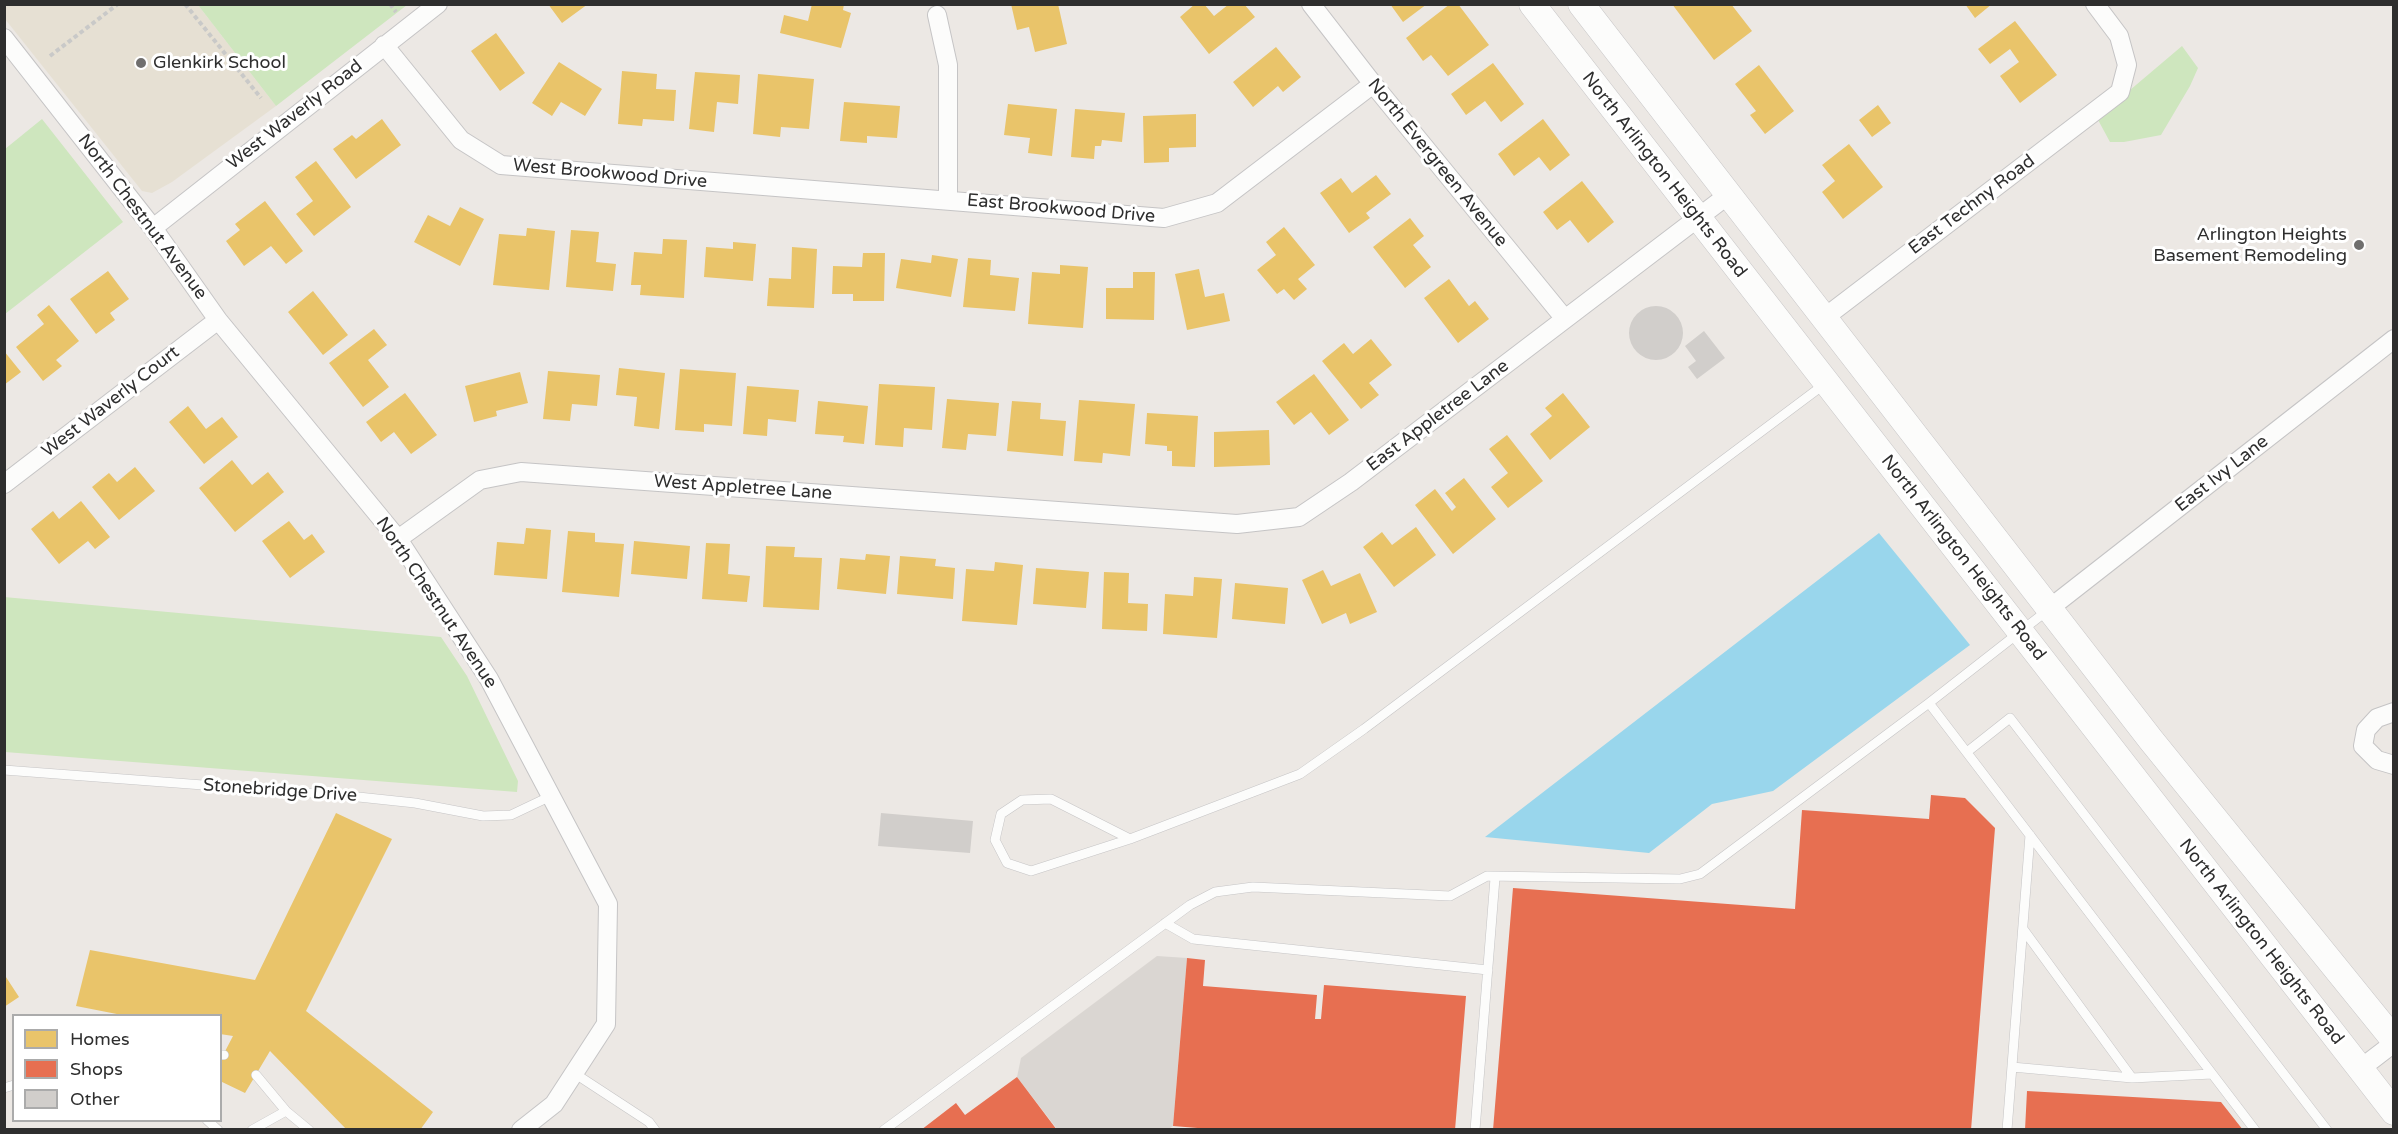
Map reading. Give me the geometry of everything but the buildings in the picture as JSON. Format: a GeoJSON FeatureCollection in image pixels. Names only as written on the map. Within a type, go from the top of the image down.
{"type":"FeatureCollection","features":[{"type":"Feature","properties":{"kind":"main road","name":"North Arlington Heights Road"},"geometry":{"type":"LineString","coordinates":[[1532,4],[2394,1112]]}},
{"type":"Feature","properties":{"kind":"main road","name":"North Arlington Heights Road"},"geometry":{"type":"LineString","coordinates":[[1581,4],[2223,831],[2394,1041]]}},
{"type":"Feature","properties":{"kind":"street","name":"West Waverly Road"},"geometry":{"type":"LineString","coordinates":[[153,228],[438,4]]}},
{"type":"Feature","properties":{"kind":"street","name":"North Evergreen Avenue"},"geometry":{"type":"LineString","coordinates":[[1311,4],[1565,320]]}},
{"type":"Feature","properties":{"kind":"street","name":"East Techny Road"},"geometry":{"type":"LineString","coordinates":[[1824,318],[2120,92],[2127,65],[2119,36],[2095,4]]}},
{"type":"Feature","properties":{"kind":"street"},"geometry":{"type":"LineString","coordinates":[[938,15],[948,65],[948,200]]}},
{"type":"Feature","properties":{"kind":"street","name":"North Chestnut Avenue"},"geometry":{"type":"LineString","coordinates":[[4,38],[153,228],[218,320],[398,539],[489,679],[608,904],[606,1024],[554,1104],[521,1130]]}},
{"type":"Feature","properties":{"kind":"street","name":"West Brookwood Drive"},"geometry":{"type":"LineString","coordinates":[[384,45],[461,140],[501,165],[852,193]]}},
{"type":"Feature","properties":{"kind":"street","name":"East Brookwood Drive"},"geometry":{"type":"LineString","coordinates":[[852,193],[1164,218],[1217,203],[1373,84]]}},
{"type":"Feature","properties":{"kind":"street","name":"East Appletree Lane"},"geometry":{"type":"LineString","coordinates":[[1108,514],[1237,524],[1299,518],[1351,482],[1728,195]]}},
{"type":"Feature","properties":{"kind":"street","name":"West Waverly Court"},"geometry":{"type":"LineString","coordinates":[[4,484],[218,320]]}},
{"type":"Feature","properties":{"kind":"street","name":"East Ivy Lane"},"geometry":{"type":"LineString","coordinates":[[2050,608],[2394,339]]}},
{"type":"Feature","properties":{"kind":"street","name":"West Appletree Lane"},"geometry":{"type":"LineString","coordinates":[[398,539],[480,480],[521,472],[1108,514]]}},
{"type":"Feature","properties":{"kind":"street"},"geometry":{"type":"LineString","coordinates":[[2394,712],[2377,718],[2366,730],[2362,746],[2377,760],[2394,765]]}},
{"type":"Feature","properties":{"kind":"street"},"geometry":{"type":"LineString","coordinates":[[2360,1069],[2394,1041]]}},
{"type":"Feature","properties":{"kind":"lane"},"geometry":{"type":"LineString","coordinates":[[1130,839],[1051,799],[1022,800],[1002,814],[995,840],[1007,863],[1031,871],[1130,839],[1300,774],[1364,729],[1826,382]]}},
{"type":"Feature","properties":{"kind":"lane"},"geometry":{"type":"LineString","coordinates":[[884,1130],[1190,905],[1215,892],[1253,886],[1450,896],[1487,876],[1495,878],[1680,879],[1700,874],[1929,703],[2050,608]]}},
{"type":"Feature","properties":{"kind":"lane"},"geometry":{"type":"LineString","coordinates":[[1929,703],[2255,1130]]}},
{"type":"Feature","properties":{"kind":"lane"},"geometry":{"type":"LineString","coordinates":[[1967,752],[2010,718],[2324,1129]]}},
{"type":"Feature","properties":{"kind":"lane","name":"Stonebridge Drive"},"geometry":{"type":"LineString","coordinates":[[4,770],[349,796],[416,803],[483,816],[511,815],[551,796]]}},
{"type":"Feature","properties":{"kind":"lane"},"geometry":{"type":"LineString","coordinates":[[2007,1130],[2030,835]]}},
{"type":"Feature","properties":{"kind":"lane"},"geometry":{"type":"LineString","coordinates":[[1475,1130],[1495,878]]}},
{"type":"Feature","properties":{"kind":"lane"},"geometry":{"type":"LineString","coordinates":[[1165,923],[1193,939],[1488,970]]}},
{"type":"Feature","properties":{"kind":"lane"},"geometry":{"type":"LineString","coordinates":[[2023,929],[2132,1078]]}},
{"type":"Feature","properties":{"kind":"lane"},"geometry":{"type":"LineString","coordinates":[[2012,1067],[2132,1078],[2212,1074]]}},
{"type":"Feature","properties":{"kind":"lane"},"geometry":{"type":"LineString","coordinates":[[574,1073],[649,1122],[655,1130]]}},
{"type":"Feature","properties":{"kind":"lane"},"geometry":{"type":"LineString","coordinates":[[256,1075],[286,1111],[309,1130]]}},
{"type":"Feature","properties":{"kind":"lane"},"geometry":{"type":"LineString","coordinates":[[252,1130],[286,1111]]}},
{"type":"Feature","properties":{"kind":"path"},"geometry":{"type":"LineString","coordinates":[[50,56],[118,4]]}},
{"type":"Feature","properties":{"kind":"path"},"geometry":{"type":"LineString","coordinates":[[185,4],[261,98]]}},
{"type":"Feature","properties":{"kind":"shaded area","name":"Glenkirk School"},"geometry":{"type":"Polygon","coordinates":[[[5,5],[198,5],[276,106],[172,182],[152,193],[142,191],[5,19],[5,5]]]}},
{"type":"Feature","properties":{"kind":"shaded area"},"geometry":{"type":"Polygon","coordinates":[[[1157,956],[1187,958],[1173,1126],[1169,1129],[1057,1129],[1017,1077],[1021,1058],[1157,956]]]}},
{"type":"Feature","properties":{"kind":"green space"},"geometry":{"type":"Polygon","coordinates":[[[198,5],[407,5],[276,106],[198,5]]]}},
{"type":"Feature","properties":{"kind":"green space"},"geometry":{"type":"Polygon","coordinates":[[[2182,46],[2198,68],[2161,135],[2124,142],[2110,142],[2097,118],[2182,46]]]}},
{"type":"Feature","properties":{"kind":"green space"},"geometry":{"type":"Polygon","coordinates":[[[42,119],[123,222],[5,314],[5,149],[42,119]]]}},
{"type":"Feature","properties":{"kind":"green space"},"geometry":{"type":"Polygon","coordinates":[[[4,597],[441,637],[467,676],[518,781],[517,792],[5,752],[4,597]]]}},
{"type":"Feature","properties":{"kind":"water"},"geometry":{"type":"Polygon","coordinates":[[[1879,533],[1970,645],[1773,791],[1712,804],[1649,853],[1485,837],[1879,533]]]}},
{"type":"Feature","properties":{"kind":"place","name":"Glenkirk School"},"geometry":{"type":"Point","coordinates":[141,63]}},
{"type":"Feature","properties":{"kind":"place","name":"Arlington Heights Basement Remodeling"},"geometry":{"type":"Point","coordinates":[2359,245]}}]}
